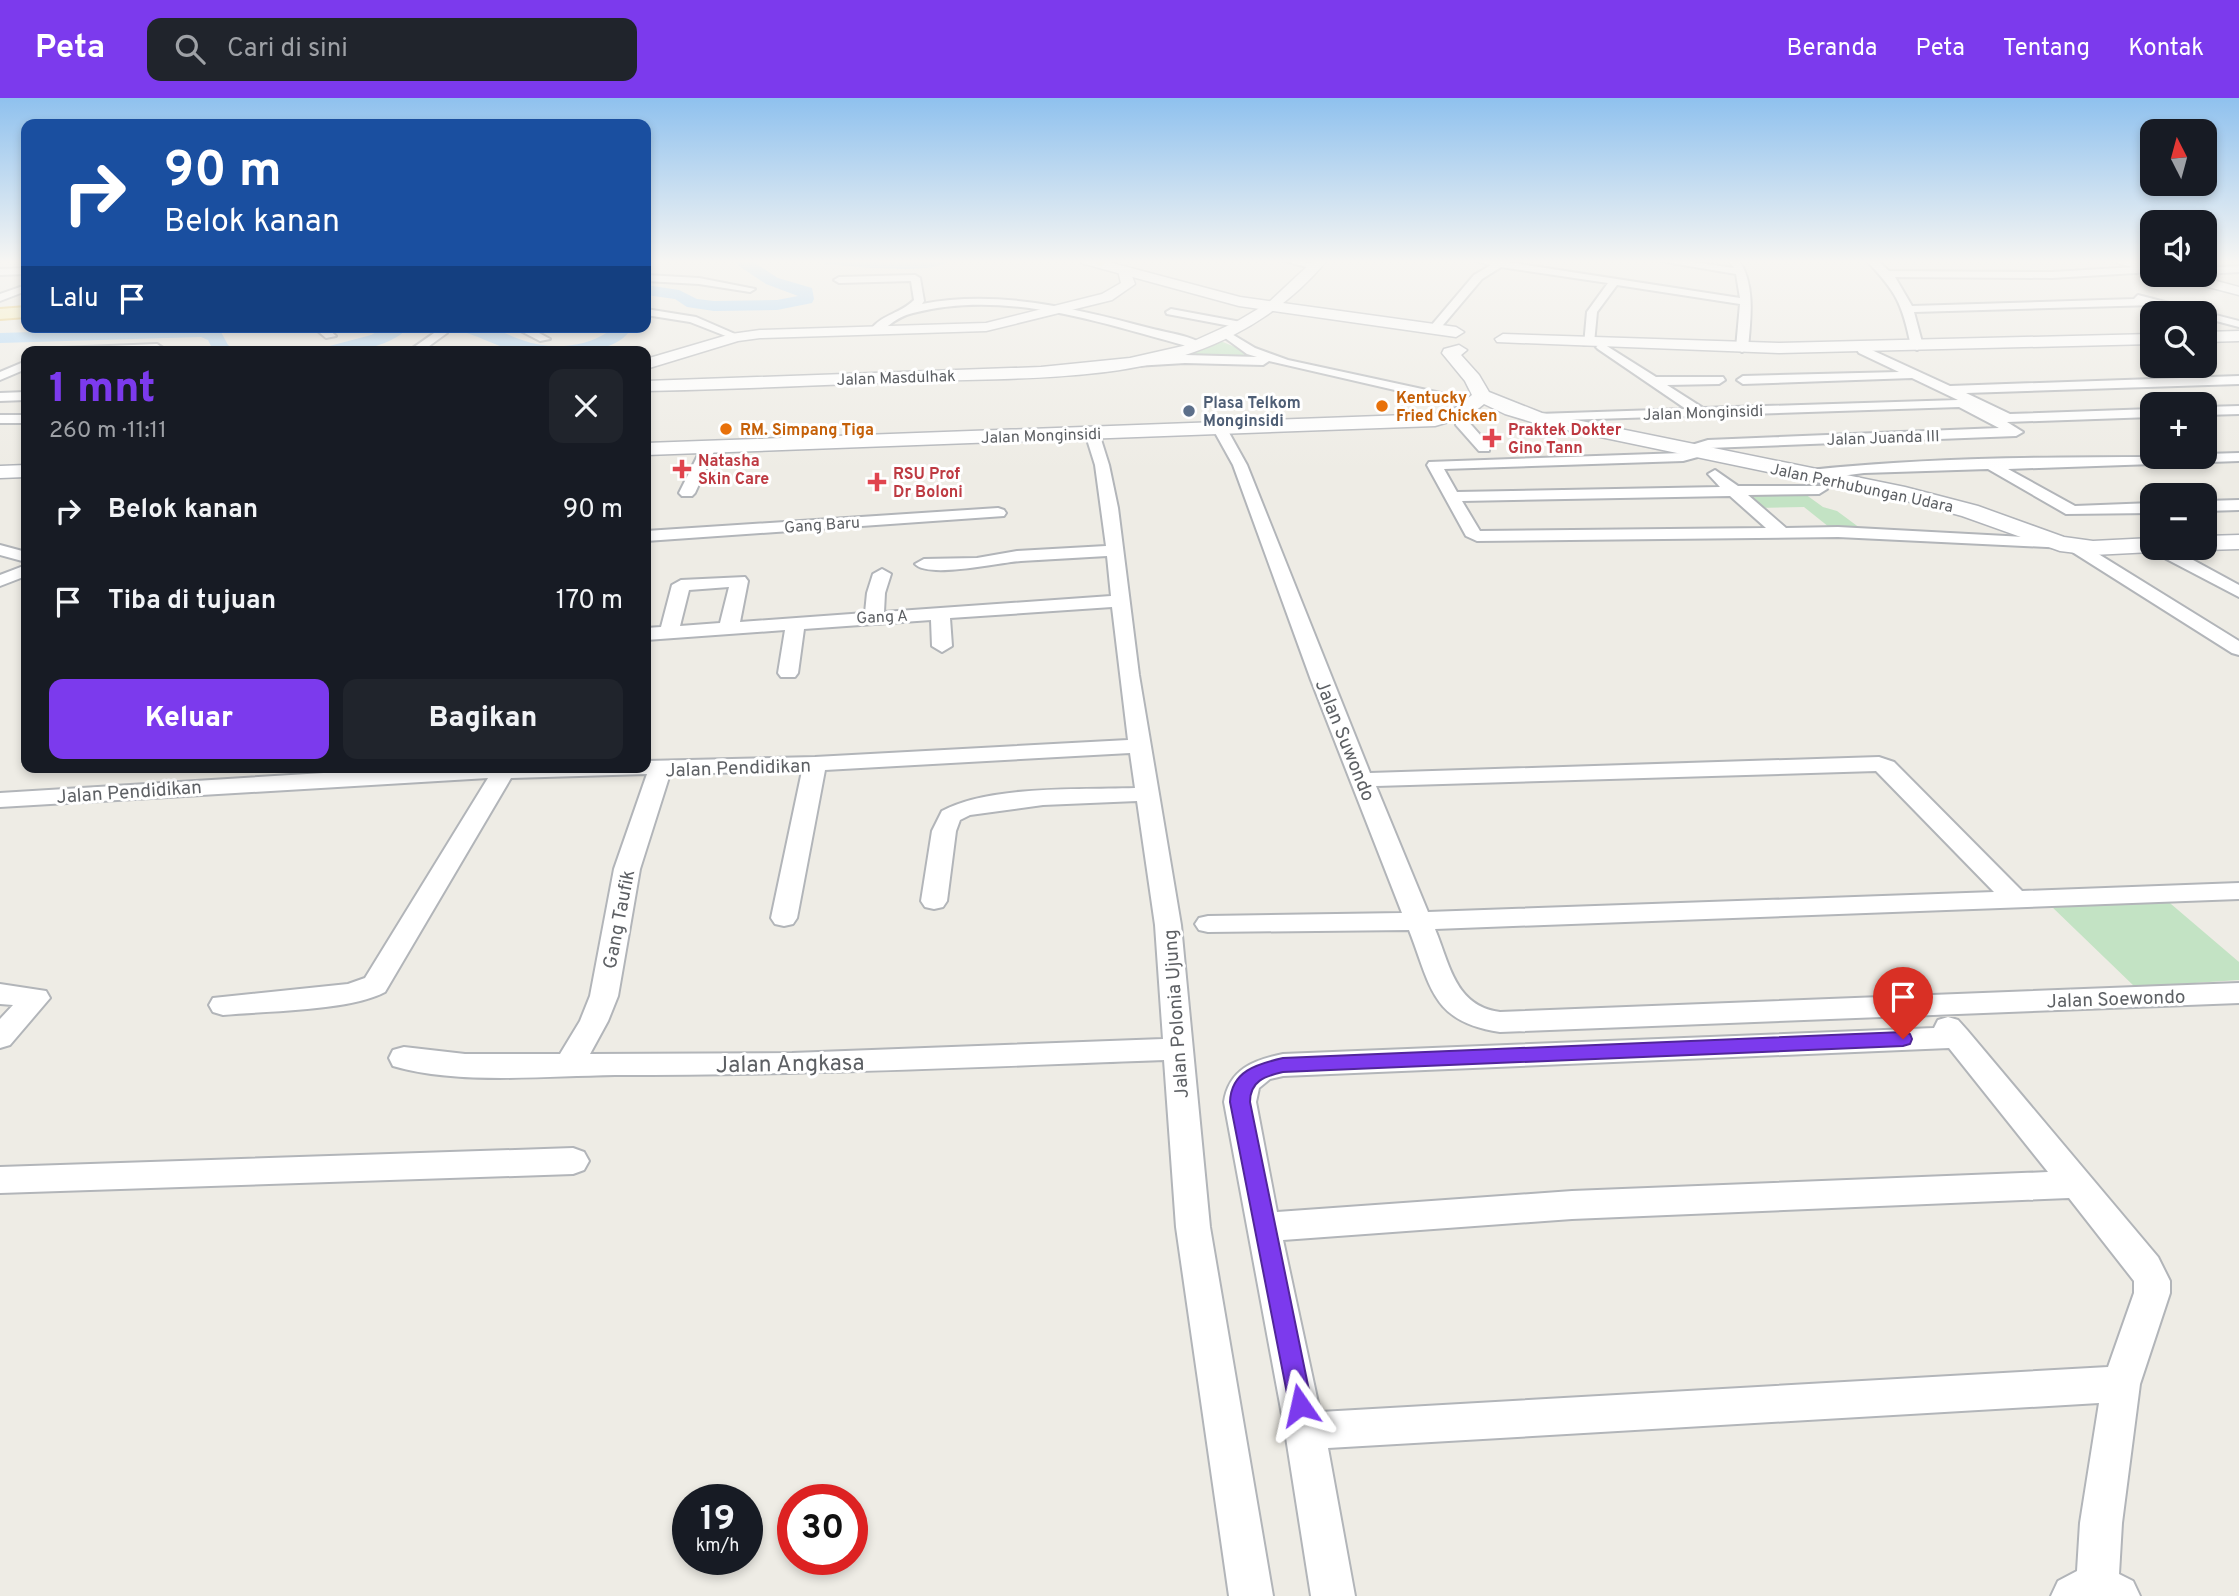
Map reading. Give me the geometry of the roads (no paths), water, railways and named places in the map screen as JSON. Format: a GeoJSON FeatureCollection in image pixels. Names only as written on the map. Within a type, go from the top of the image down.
{"type":"FeatureCollection","features":[{"type":"Feature","properties":{"kind":"main road"},"geometry":{"type":"LineString","coordinates":[[1406,330],[1433,335],[1438,345],[1462,345],[1493,340],[1860,354],[2140,341]]}},
{"type":"Feature","properties":{"kind":"main road"},"geometry":{"type":"LineString","coordinates":[[2217,338],[2239,337]]}},
{"type":"Feature","properties":{"kind":"main road"},"geometry":{"type":"LineString","coordinates":[[1595,345],[1742,348],[2140,340]]}},
{"type":"Feature","properties":{"kind":"main road"},"geometry":{"type":"LineString","coordinates":[[1462,345],[1450,353],[1474,379],[1478,400],[1538,418]]}},
{"type":"Feature","properties":{"kind":"main road","name":"Jalan Monginsidi"},"geometry":{"type":"LineString","coordinates":[[1435,420],[1451,416],[1478,400]]}},
{"type":"Feature","properties":{"kind":"main road","name":"Jalan Monginsidi"},"geometry":{"type":"LineString","coordinates":[[651,449],[1538,418]]}},
{"type":"Feature","properties":{"kind":"main road","name":"Jalan Perhubungan Udara"},"geometry":{"type":"LineString","coordinates":[[1538,418],[1695,451],[1815,482],[1905,494],[1970,511],[2066,545]]}},
{"type":"Feature","properties":{"kind":"main road"},"geometry":{"type":"LineString","coordinates":[[0,472],[21,471]]}},
{"type":"Feature","properties":{"kind":"main road"},"geometry":{"type":"LineString","coordinates":[[2217,542],[2239,541]]}},
{"type":"Feature","properties":{"kind":"main road"},"geometry":{"type":"LineString","coordinates":[[2066,545],[2140,545]]}},
{"type":"Feature","properties":{"kind":"street"},"geometry":{"type":"LineString","coordinates":[[719,330],[736,337]]}},
{"type":"Feature","properties":{"kind":"street"},"geometry":{"type":"LineString","coordinates":[[651,362],[736,337],[779,332],[879,330]]}},
{"type":"Feature","properties":{"kind":"street"},"geometry":{"type":"LineString","coordinates":[[1141,330],[1198,345]]}},
{"type":"Feature","properties":{"kind":"street","name":"Jalan Masdulhak"},"geometry":{"type":"LineString","coordinates":[[651,386],[1041,372],[1130,363],[1198,345],[1231,330]]}},
{"type":"Feature","properties":{"kind":"street"},"geometry":{"type":"LineString","coordinates":[[1433,335],[1437,330]]}},
{"type":"Feature","properties":{"kind":"street"},"geometry":{"type":"LineString","coordinates":[[1594,330],[1595,345],[1700,412]]}},
{"type":"Feature","properties":{"kind":"street"},"geometry":{"type":"LineString","coordinates":[[1742,348],[1743,330]]}},
{"type":"Feature","properties":{"kind":"street"},"geometry":{"type":"LineString","coordinates":[[1914,330],[1917,346]]}},
{"type":"Feature","properties":{"kind":"street"},"geometry":{"type":"LineString","coordinates":[[326,333],[330,336]]}},
{"type":"Feature","properties":{"kind":"street"},"geometry":{"type":"LineString","coordinates":[[421,346],[440,333]]}},
{"type":"Feature","properties":{"kind":"street"},"geometry":{"type":"LineString","coordinates":[[530,333],[544,340]]}},
{"type":"Feature","properties":{"kind":"street"},"geometry":{"type":"LineString","coordinates":[[1225,333],[1251,351],[1285,363]]}},
{"type":"Feature","properties":{"kind":"street"},"geometry":{"type":"LineString","coordinates":[[1860,354],[1912,374],[1967,404],[2014,419],[2140,414]]}},
{"type":"Feature","properties":{"kind":"street"},"geometry":{"type":"LineString","coordinates":[[1860,354],[1892,375]]}},
{"type":"Feature","properties":{"kind":"street"},"geometry":{"type":"LineString","coordinates":[[1130,363],[1208,359],[1285,363],[1478,400]]}},
{"type":"Feature","properties":{"kind":"street"},"geometry":{"type":"LineString","coordinates":[[3,374],[21,367]]}},
{"type":"Feature","properties":{"kind":"street"},"geometry":{"type":"LineString","coordinates":[[3,374],[21,373]]}},
{"type":"Feature","properties":{"kind":"street"},"geometry":{"type":"LineString","coordinates":[[1743,380],[1912,374]]}},
{"type":"Feature","properties":{"kind":"street"},"geometry":{"type":"LineString","coordinates":[[1653,382],[1718,380]]}},
{"type":"Feature","properties":{"kind":"street"},"geometry":{"type":"LineString","coordinates":[[1944,390],[2239,380]]}},
{"type":"Feature","properties":{"kind":"street"},"geometry":{"type":"LineString","coordinates":[[0,397],[21,396]]}},
{"type":"Feature","properties":{"kind":"street","name":"Jalan Monginsidi"},"geometry":{"type":"LineString","coordinates":[[1538,418],[1967,404]]}},
{"type":"Feature","properties":{"kind":"street","name":"Jalan Juanda III"},"geometry":{"type":"LineString","coordinates":[[1695,451],[1708,444],[2016,432],[1967,404]]}},
{"type":"Feature","properties":{"kind":"street"},"geometry":{"type":"LineString","coordinates":[[2217,411],[2239,410]]}},
{"type":"Feature","properties":{"kind":"street"},"geometry":{"type":"LineString","coordinates":[[0,419],[21,419]]}},
{"type":"Feature","properties":{"kind":"street"},"geometry":{"type":"LineString","coordinates":[[1461,422],[1484,448]]}},
{"type":"Feature","properties":{"kind":"street","name":"Jalan Suwondo"},"geometry":{"type":"LineString","coordinates":[[1220,429],[1240,465],[1362,780],[1454,1004],[1471,1017],[1500,1022],[1929,1005]]}},
{"type":"Feature","properties":{"kind":"street","name":"Jalan Polonia Ujung"},"geometry":{"type":"LineString","coordinates":[[1092,433],[1102,465],[1110,508],[1119,601],[1139,746],[1168,925],[1176,1049],[1193,1227],[1251,1596]]}},
{"type":"Feature","properties":{"kind":"street"},"geometry":{"type":"LineString","coordinates":[[687,493],[709,447]]}},
{"type":"Feature","properties":{"kind":"street"},"geometry":{"type":"LineString","coordinates":[[1695,451],[1683,457],[1436,464],[1472,533],[1481,536],[1838,533],[2066,545]]}},
{"type":"Feature","properties":{"kind":"street"},"geometry":{"type":"LineString","coordinates":[[1451,497],[1732,491],[1815,482],[1864,469],[2239,457]]}},
{"type":"Feature","properties":{"kind":"street"},"geometry":{"type":"LineString","coordinates":[[1991,465],[2072,511],[2140,508]]}},
{"type":"Feature","properties":{"kind":"street"},"geometry":{"type":"LineString","coordinates":[[1714,474],[1782,533]]}},
{"type":"Feature","properties":{"kind":"street"},"geometry":{"type":"LineString","coordinates":[[2217,506],[2239,505]]}},
{"type":"Feature","properties":{"kind":"street","name":"Gang Baru"},"geometry":{"type":"LineString","coordinates":[[651,536],[998,513]]}},
{"type":"Feature","properties":{"kind":"street","name":"Jalan Perhubungan Udara"},"geometry":{"type":"LineString","coordinates":[[2066,545],[2239,649]]}},
{"type":"Feature","properties":{"kind":"street"},"geometry":{"type":"LineString","coordinates":[[0,550],[21,556]]}},
{"type":"Feature","properties":{"kind":"street"},"geometry":{"type":"LineString","coordinates":[[924,564],[985,562],[1010,551],[1113,551]]}},
{"type":"Feature","properties":{"kind":"street"},"geometry":{"type":"LineString","coordinates":[[2181,560],[2239,592]]}},
{"type":"Feature","properties":{"kind":"street"},"geometry":{"type":"LineString","coordinates":[[0,582],[21,572]]}},
{"type":"Feature","properties":{"kind":"street"},"geometry":{"type":"LineString","coordinates":[[874,617],[876,593],[882,574]]}},
{"type":"Feature","properties":{"kind":"street"},"geometry":{"type":"LineString","coordinates":[[2217,580],[2239,579]]}},
{"type":"Feature","properties":{"kind":"street"},"geometry":{"type":"LineString","coordinates":[[669,633],[681,585],[739,581],[729,627]]}},
{"type":"Feature","properties":{"kind":"street","name":"Gang A"},"geometry":{"type":"LineString","coordinates":[[651,635],[796,622],[1119,601]]}},
{"type":"Feature","properties":{"kind":"street"},"geometry":{"type":"LineString","coordinates":[[940,613],[942,646]]}},
{"type":"Feature","properties":{"kind":"street"},"geometry":{"type":"LineString","coordinates":[[788,673],[796,622]]}},
{"type":"Feature","properties":{"kind":"street","name":"Jalan Pendidikan"},"geometry":{"type":"LineString","coordinates":[[651,769],[815,764],[1139,746]]}},
{"type":"Feature","properties":{"kind":"street"},"geometry":{"type":"LineString","coordinates":[[784,918],[815,764]]}},
{"type":"Feature","properties":{"kind":"street"},"geometry":{"type":"LineString","coordinates":[[1362,780],[1879,764],[1886,767],[2014,898]]}},
{"type":"Feature","properties":{"kind":"street","name":"Gang Taufik"},"geometry":{"type":"LineString","coordinates":[[569,1064],[594,1021],[604,996],[626,869],[660,769]]}},
{"type":"Feature","properties":{"kind":"street","name":"Jalan Pendidikan"},"geometry":{"type":"LineString","coordinates":[[0,800],[315,779],[457,773]]}},
{"type":"Feature","properties":{"kind":"street"},"geometry":{"type":"LineString","coordinates":[[223,1005],[348,994],[364,991],[375,985],[503,773]]}},
{"type":"Feature","properties":{"kind":"street"},"geometry":{"type":"LineString","coordinates":[[934,901],[946,829],[950,817],[962,808],[998,802],[1147,794]]}},
{"type":"Feature","properties":{"kind":"street"},"geometry":{"type":"LineString","coordinates":[[1208,924],[1421,921],[2239,891]]}},
{"type":"Feature","properties":{"kind":"street","name":"Jalan Soewondo"},"geometry":{"type":"LineString","coordinates":[[1929,1005],[2239,993]]}},
{"type":"Feature","properties":{"kind":"street"},"geometry":{"type":"LineString","coordinates":[[0,994],[36,998],[0,1038]]}},
{"type":"Feature","properties":{"kind":"street"},"geometry":{"type":"LineString","coordinates":[[1929,1005],[2079,1184],[2146,1268],[2152,1281],[2152,1293],[2121,1384],[2101,1523],[2096,1593]]}},
{"type":"Feature","properties":{"kind":"street"},"geometry":{"type":"LineString","coordinates":[[1333,1596],[1305,1431],[1263,1227],[1240,1091],[1250,1077],[1272,1067],[1441,1057],[1957,1037]]}},
{"type":"Feature","properties":{"kind":"street","name":"Jalan Angkasa"},"geometry":{"type":"LineString","coordinates":[[404,1058],[465,1065],[792,1064],[1176,1049]]}},
{"type":"Feature","properties":{"kind":"street"},"geometry":{"type":"LineString","coordinates":[[0,1180],[573,1161]]}},
{"type":"Feature","properties":{"kind":"street"},"geometry":{"type":"LineString","coordinates":[[1263,1227],[1572,1205],[2079,1184]]}},
{"type":"Feature","properties":{"kind":"street"},"geometry":{"type":"LineString","coordinates":[[1305,1431],[2121,1384]]}},
{"type":"Feature","properties":{"kind":"waterway"},"geometry":{"type":"LineString","coordinates":[[0,338],[168,333]]}},
{"type":"Feature","properties":{"kind":"waterway"},"geometry":{"type":"LineString","coordinates":[[205,333],[215,336],[220,346]]}},
{"type":"Feature","properties":{"kind":"waterway"},"geometry":{"type":"LineString","coordinates":[[351,346],[388,333]]}},
{"type":"Feature","properties":{"kind":"waterway"},"geometry":{"type":"LineString","coordinates":[[485,333],[521,346]]}},
{"type":"Feature","properties":{"kind":"waterway"},"geometry":{"type":"LineString","coordinates":[[595,346],[618,333]]}},
{"type":"Feature","properties":{"kind":"place","name":"Kentucky Fried Chicken"},"geometry":{"type":"Point","coordinates":[1382,406]}},
{"type":"Feature","properties":{"kind":"place","name":"Plasa Telkom Monginsidi"},"geometry":{"type":"Point","coordinates":[1189,411]}},
{"type":"Feature","properties":{"kind":"place","name":"RM. Simpang Tiga"},"geometry":{"type":"Point","coordinates":[726,429]}},
{"type":"Feature","properties":{"kind":"place","name":"Praktek Dokter Gino Tann"},"geometry":{"type":"Point","coordinates":[1492,438]}},
{"type":"Feature","properties":{"kind":"place","name":"Natasha Skin Care"},"geometry":{"type":"Point","coordinates":[682,469]}},
{"type":"Feature","properties":{"kind":"place","name":"RSU Prof Dr Boloni"},"geometry":{"type":"Point","coordinates":[877,482]}}]}
